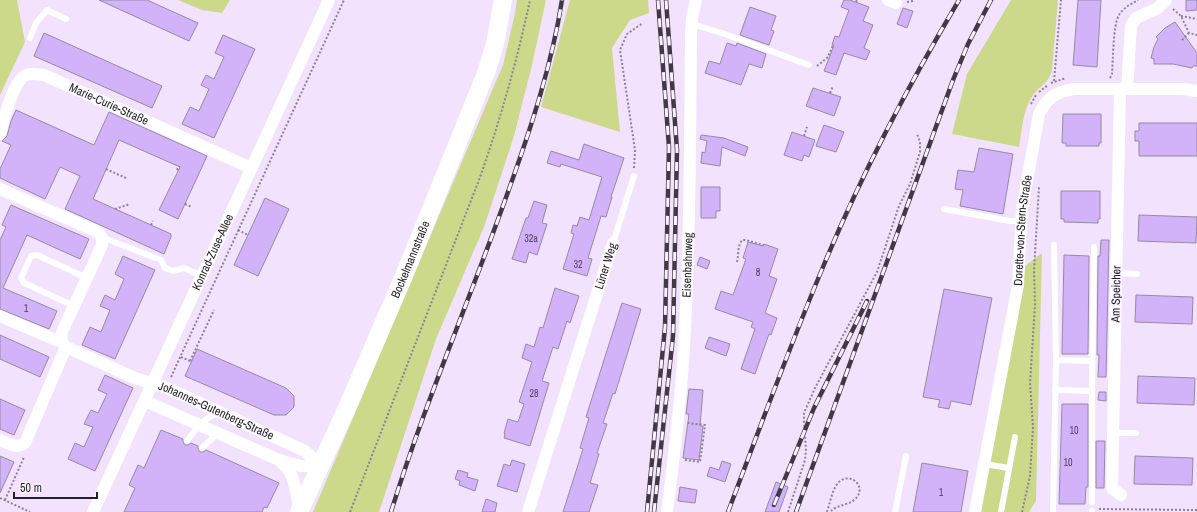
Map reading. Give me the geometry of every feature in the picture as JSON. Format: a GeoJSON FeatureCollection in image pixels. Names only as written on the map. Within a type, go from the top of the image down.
{"type":"FeatureCollection","features":[{"type":"Feature","properties":{"kind":"main road","name":"Bockelmannstraße"},"geometry":{"type":"LineString","coordinates":[[299,511],[321,466],[406,271],[486,73],[495,44],[503,0]]}},
{"type":"Feature","properties":{"kind":"street","name":"Konrad-Zuse-Allee"},"geometry":{"type":"LineString","coordinates":[[82,512],[95,509],[329,0]]}},
{"type":"Feature","properties":{"kind":"street"},"geometry":{"type":"LineString","coordinates":[[692,21],[696,0]]}},
{"type":"Feature","properties":{"kind":"street","name":"Am Speicher"},"geometry":{"type":"LineString","coordinates":[[1121,495],[1112,488],[1119,89],[1131,26],[1136,18],[1158,8],[1166,0]]}},
{"type":"Feature","properties":{"kind":"street","name":"Eisenbahnweg"},"geometry":{"type":"LineString","coordinates":[[666,512],[674,459],[684,347],[688,247],[692,21]]}},
{"type":"Feature","properties":{"kind":"street","name":"Marie-Curie-Straße"},"geometry":{"type":"LineString","coordinates":[[0,134],[17,82],[25,76],[33,74],[44,75],[251,168]]}},
{"type":"Feature","properties":{"kind":"street"},"geometry":{"type":"LineString","coordinates":[[1052,96],[1061,91],[1074,89],[1197,91]]}},
{"type":"Feature","properties":{"kind":"street","name":"Dorette-von-Stern-Straße"},"geometry":{"type":"LineString","coordinates":[[975,512],[1018,285],[1022,209],[1039,114],[1044,104],[1052,96]]}},
{"type":"Feature","properties":{"kind":"street"},"geometry":{"type":"LineString","coordinates":[[0,189],[98,232],[102,238],[102,245],[62,332],[64,344],[25,443],[21,446],[14,446],[0,440]]}},
{"type":"Feature","properties":{"kind":"street","name":"Lüner Weg"},"geometry":{"type":"LineString","coordinates":[[528,512],[613,243]]}},
{"type":"Feature","properties":{"kind":"street","name":"Johannes-Gutenberg-Straße"},"geometry":{"type":"LineString","coordinates":[[0,316],[56,340],[135,378],[167,388],[305,451],[321,466]]}},
{"type":"Feature","properties":{"kind":"street","name":"Johannes-Gutenberg-Straße"},"geometry":{"type":"LineString","coordinates":[[145,401],[279,460],[300,466],[321,466]]}},
{"type":"Feature","properties":{"kind":"street","name":"Johannes-Gutenberg-Straße"},"geometry":{"type":"LineString","coordinates":[[279,460],[289,470],[293,479],[299,511]]}},
{"type":"Feature","properties":{"kind":"lane"},"geometry":{"type":"LineString","coordinates":[[30,38],[36,23],[47,10],[66,19]]}},
{"type":"Feature","properties":{"kind":"lane"},"geometry":{"type":"LineString","coordinates":[[692,21],[810,67]]}},
{"type":"Feature","properties":{"kind":"lane","name":"Lüner Weg"},"geometry":{"type":"LineString","coordinates":[[613,243],[634,176]]}},
{"type":"Feature","properties":{"kind":"lane"},"geometry":{"type":"LineString","coordinates":[[944,209],[1010,221],[1021,221]]}},
{"type":"Feature","properties":{"kind":"lane"},"geometry":{"type":"LineString","coordinates":[[102,238],[161,260],[165,268],[173,271],[184,268],[202,276]]}},
{"type":"Feature","properties":{"kind":"lane"},"geometry":{"type":"LineString","coordinates":[[1054,246],[1056,360],[1054,511]]}},
{"type":"Feature","properties":{"kind":"lane"},"geometry":{"type":"LineString","coordinates":[[1092,502],[1094,247]]}},
{"type":"Feature","properties":{"kind":"lane"},"geometry":{"type":"LineString","coordinates":[[74,306],[24,283],[21,278],[31,256],[37,255],[87,278]]}},
{"type":"Feature","properties":{"kind":"lane"},"geometry":{"type":"LineString","coordinates":[[1116,273],[1137,274]]}},
{"type":"Feature","properties":{"kind":"lane"},"geometry":{"type":"LineString","coordinates":[[1056,360],[1092,361]]}},
{"type":"Feature","properties":{"kind":"lane"},"geometry":{"type":"LineString","coordinates":[[1055,390],[1092,391]]}},
{"type":"Feature","properties":{"kind":"lane"},"geometry":{"type":"LineString","coordinates":[[187,441],[199,425],[207,418],[214,414],[222,413]]}},
{"type":"Feature","properties":{"kind":"lane"},"geometry":{"type":"LineString","coordinates":[[202,448],[218,433]]}},
{"type":"Feature","properties":{"kind":"lane"},"geometry":{"type":"LineString","coordinates":[[1113,433],[1136,433]]}},
{"type":"Feature","properties":{"kind":"lane"},"geometry":{"type":"LineString","coordinates":[[1001,512],[1015,437]]}},
{"type":"Feature","properties":{"kind":"lane"},"geometry":{"type":"LineString","coordinates":[[895,512],[906,456]]}},
{"type":"Feature","properties":{"kind":"lane"},"geometry":{"type":"LineString","coordinates":[[984,464],[1009,468]]}},
{"type":"Feature","properties":{"kind":"path"},"geometry":{"type":"LineString","coordinates":[[167,388],[344,0]]}},
{"type":"Feature","properties":{"kind":"path"},"geometry":{"type":"LineString","coordinates":[[350,512],[497,130],[530,0]]}},
{"type":"Feature","properties":{"kind":"path"},"geometry":{"type":"LineString","coordinates":[[1052,96],[1061,0]]}},
{"type":"Feature","properties":{"kind":"path"},"geometry":{"type":"LineString","coordinates":[[1119,89],[1109,78],[1112,74],[1115,28],[1118,16],[1127,7],[1138,0]]}},
{"type":"Feature","properties":{"kind":"path"},"geometry":{"type":"LineString","coordinates":[[1197,19],[1181,16],[1189,33],[1197,36]]}},
{"type":"Feature","properties":{"kind":"path"},"geometry":{"type":"LineString","coordinates":[[634,176],[635,150],[620,50],[627,34],[644,23]]}},
{"type":"Feature","properties":{"kind":"path"},"geometry":{"type":"LineString","coordinates":[[1182,40],[1189,33]]}},
{"type":"Feature","properties":{"kind":"path"},"geometry":{"type":"LineString","coordinates":[[810,67],[828,57],[833,45]]}},
{"type":"Feature","properties":{"kind":"path"},"geometry":{"type":"LineString","coordinates":[[830,93],[833,86]]}},
{"type":"Feature","properties":{"kind":"path"},"geometry":{"type":"LineString","coordinates":[[804,136],[807,127]]}},
{"type":"Feature","properties":{"kind":"path"},"geometry":{"type":"LineString","coordinates":[[788,512],[806,455],[804,421],[806,409],[815,388],[877,272],[898,206],[910,184],[920,152],[920,142],[917,134]]}},
{"type":"Feature","properties":{"kind":"path"},"geometry":{"type":"LineString","coordinates":[[177,170],[179,166]]}},
{"type":"Feature","properties":{"kind":"path"},"geometry":{"type":"LineString","coordinates":[[106,170],[128,179]]}},
{"type":"Feature","properties":{"kind":"path"},"geometry":{"type":"LineString","coordinates":[[1022,512],[1030,476],[1033,427],[1030,383],[1035,305],[1034,270],[1039,184]]}},
{"type":"Feature","properties":{"kind":"path"},"geometry":{"type":"LineString","coordinates":[[115,209],[130,204]]}},
{"type":"Feature","properties":{"kind":"path"},"geometry":{"type":"LineString","coordinates":[[185,204],[192,208]]}},
{"type":"Feature","properties":{"kind":"path"},"geometry":{"type":"LineString","coordinates":[[151,225],[153,221]]}},
{"type":"Feature","properties":{"kind":"path"},"geometry":{"type":"LineString","coordinates":[[737,262],[738,248],[742,240],[764,245]]}},
{"type":"Feature","properties":{"kind":"path"},"geometry":{"type":"LineString","coordinates":[[758,272],[759,268]]}},
{"type":"Feature","properties":{"kind":"path"},"geometry":{"type":"LineString","coordinates":[[181,356],[191,361],[214,310]]}},
{"type":"Feature","properties":{"kind":"path"},"geometry":{"type":"LineString","coordinates":[[674,459],[700,462],[702,437],[705,425],[678,422]]}},
{"type":"Feature","properties":{"kind":"path"},"geometry":{"type":"LineString","coordinates":[[5,500],[24,456],[21,446]]}},
{"type":"Feature","properties":{"kind":"path"},"geometry":{"type":"LineString","coordinates":[[852,478],[856,481],[859,486],[857,497],[828,512],[838,483],[844,479],[852,478]]}},
{"type":"Feature","properties":{"kind":"path"},"geometry":{"type":"LineString","coordinates":[[0,498],[30,512]]}},
{"type":"Feature","properties":{"kind":"path"},"geometry":{"type":"LineString","coordinates":[[1092,511],[1101,509],[1197,510]]}},
{"type":"Feature","properties":{"kind":"green space"},"geometry":{"type":"Polygon","coordinates":[[[0,0],[17,0],[25,42],[0,95],[0,0]]]}},
{"type":"Feature","properties":{"kind":"green space"},"geometry":{"type":"Polygon","coordinates":[[[178,0],[230,0],[222,13],[202,10],[178,0]]]}},
{"type":"Feature","properties":{"kind":"green space"},"geometry":{"type":"Polygon","coordinates":[[[517,0],[546,0],[532,65],[514,136],[484,227],[436,339],[379,512],[313,512],[503,65],[517,0]]]}},
{"type":"Feature","properties":{"kind":"green space"},"geometry":{"type":"Polygon","coordinates":[[[570,0],[648,0],[649,13],[630,20],[612,48],[620,132],[541,107],[570,0]]]}},
{"type":"Feature","properties":{"kind":"green space"},"geometry":{"type":"Polygon","coordinates":[[[1011,0],[1058,0],[1052,70],[1044,84],[1033,95],[1027,107],[1023,120],[1019,147],[952,134],[967,74],[1011,0]]]}},
{"type":"Feature","properties":{"kind":"green space"},"geometry":{"type":"Polygon","coordinates":[[[1042,253],[1036,501],[1029,512],[980,512],[1024,267],[1042,253]]]}},
{"type":"Feature","properties":{"kind":"building"},"geometry":{"type":"Polygon","coordinates":[[[99,0],[147,0],[198,23],[189,41],[99,0]]]}},
{"type":"Feature","properties":{"kind":"building"},"geometry":{"type":"Polygon","coordinates":[[[844,0],[850,0],[869,7],[863,21],[873,25],[864,48],[870,51],[866,60],[844,53],[836,75],[824,71],[834,45],[832,45],[835,36],[839,37],[849,10],[841,7],[844,0]]]}},
{"type":"Feature","properties":{"kind":"building"},"geometry":{"type":"Polygon","coordinates":[[[1078,0],[1101,0],[1097,67],[1073,65],[1078,0]]]}},
{"type":"Feature","properties":{"kind":"building"},"geometry":{"type":"Polygon","coordinates":[[[1186,0],[1197,0],[1197,10],[1186,11],[1186,0]]]}},
{"type":"Feature","properties":{"kind":"building"},"geometry":{"type":"Polygon","coordinates":[[[750,7],[776,16],[771,30],[774,31],[769,45],[740,35],[750,7]]]}},
{"type":"Feature","properties":{"kind":"building"},"geometry":{"type":"Polygon","coordinates":[[[903,8],[913,11],[907,28],[897,24],[903,8]]]}},
{"type":"Feature","properties":{"kind":"building"},"geometry":{"type":"Polygon","coordinates":[[[1175,22],[1197,53],[1197,66],[1193,66],[1192,68],[1173,64],[1154,64],[1154,59],[1151,58],[1158,39],[1156,37],[1165,28],[1175,22]]]}},
{"type":"Feature","properties":{"kind":"building"},"geometry":{"type":"Polygon","coordinates":[[[44,33],[162,86],[152,108],[34,56],[44,33]]]}},
{"type":"Feature","properties":{"kind":"building"},"geometry":{"type":"Polygon","coordinates":[[[223,35],[255,49],[214,138],[182,124],[190,107],[199,111],[209,89],[201,85],[206,75],[214,79],[224,57],[215,53],[223,35]]]}},
{"type":"Feature","properties":{"kind":"building"},"geometry":{"type":"Polygon","coordinates":[[[727,43],[736,46],[737,43],[766,54],[762,68],[749,64],[741,85],[705,73],[709,61],[720,64],[727,43]]]}},
{"type":"Feature","properties":{"kind":"building"},"geometry":{"type":"Polygon","coordinates":[[[813,88],[841,97],[834,116],[806,106],[813,88]]]}},
{"type":"Feature","properties":{"kind":"building"},"geometry":{"type":"Polygon","coordinates":[[[16,110],[94,145],[109,112],[207,156],[178,219],[159,210],[180,167],[119,140],[93,199],[171,234],[164,254],[65,209],[80,176],[60,167],[45,199],[0,178],[0,169],[11,145],[2,141],[7,136],[16,110]]]}},
{"type":"Feature","properties":{"kind":"building"},"geometry":{"type":"Polygon","coordinates":[[[1063,114],[1101,114],[1101,143],[1099,143],[1099,146],[1066,146],[1066,143],[1062,143],[1063,114]]]}},
{"type":"Feature","properties":{"kind":"building"},"geometry":{"type":"Polygon","coordinates":[[[1139,123],[1197,123],[1197,156],[1139,156],[1139,141],[1135,141],[1135,131],[1139,131],[1139,123]]]}},
{"type":"Feature","properties":{"kind":"building"},"geometry":{"type":"Polygon","coordinates":[[[824,125],[844,132],[836,152],[816,146],[824,125]]]}},
{"type":"Feature","properties":{"kind":"building"},"geometry":{"type":"Polygon","coordinates":[[[792,132],[815,140],[809,157],[804,155],[802,161],[784,155],[792,132]]]}},
{"type":"Feature","properties":{"kind":"building"},"geometry":{"type":"Polygon","coordinates":[[[701,135],[724,138],[748,147],[745,156],[722,147],[720,166],[701,163],[702,152],[705,153],[707,141],[700,139],[701,135]]]}},
{"type":"Feature","properties":{"kind":"building"},"geometry":{"type":"Polygon","coordinates":[[[584,144],[624,158],[606,217],[601,216],[588,258],[592,259],[587,276],[563,269],[574,234],[571,233],[573,225],[577,226],[580,217],[589,220],[602,177],[561,164],[560,167],[547,163],[551,151],[579,160],[584,144]]]}},
{"type":"Feature","properties":{"kind":"building"},"geometry":{"type":"Polygon","coordinates":[[[979,148],[1013,154],[1003,214],[960,206],[963,190],[955,189],[958,170],[974,172],[979,148]]]}},
{"type":"Feature","properties":{"kind":"building"},"geometry":{"type":"Polygon","coordinates":[[[701,187],[720,187],[720,211],[716,211],[716,218],[701,218],[701,187]]]}},
{"type":"Feature","properties":{"kind":"building"},"geometry":{"type":"Polygon","coordinates":[[[1061,191],[1100,191],[1100,219],[1098,219],[1098,223],[1064,222],[1064,219],[1061,219],[1061,191]]]}},
{"type":"Feature","properties":{"kind":"building"},"geometry":{"type":"Polygon","coordinates":[[[265,198],[289,209],[258,276],[234,265],[265,198]]]}},
{"type":"Feature","properties":{"kind":"building"},"geometry":{"type":"Polygon","coordinates":[[[534,201],[547,205],[542,223],[547,224],[537,255],[529,252],[526,263],[512,259],[526,218],[528,218],[534,201]]]}},
{"type":"Feature","properties":{"kind":"building"},"geometry":{"type":"Polygon","coordinates":[[[11,205],[89,239],[80,259],[27,235],[3,288],[57,311],[49,329],[0,309],[0,240],[6,227],[2,225],[11,205]]]}},
{"type":"Feature","properties":{"kind":"building"},"geometry":{"type":"Polygon","coordinates":[[[1139,215],[1197,217],[1196,243],[1138,241],[1139,215]]]}},
{"type":"Feature","properties":{"kind":"building"},"geometry":{"type":"Polygon","coordinates":[[[1101,240],[1109,240],[1106,377],[1098,377],[1099,355],[1097,355],[1098,256],[1100,256],[1101,240]]]}},
{"type":"Feature","properties":{"kind":"building"},"geometry":{"type":"Polygon","coordinates":[[[748,242],[763,246],[764,244],[778,249],[769,276],[777,279],[765,313],[777,318],[771,335],[769,334],[755,374],[741,369],[755,329],[751,327],[753,322],[715,309],[721,291],[733,295],[746,259],[743,258],[748,242]]]}},
{"type":"Feature","properties":{"kind":"building"},"geometry":{"type":"Polygon","coordinates":[[[1064,255],[1089,256],[1088,354],[1062,354],[1064,255]]]}},
{"type":"Feature","properties":{"kind":"building"},"geometry":{"type":"Polygon","coordinates":[[[123,256],[155,270],[115,359],[82,345],[90,327],[101,332],[110,310],[100,306],[105,295],[115,300],[124,279],[115,274],[123,256]]]}},
{"type":"Feature","properties":{"kind":"building"},"geometry":{"type":"Polygon","coordinates":[[[700,257],[710,261],[707,269],[697,265],[700,257]]]}},
{"type":"Feature","properties":{"kind":"building"},"geometry":{"type":"Polygon","coordinates":[[[555,288],[579,296],[570,323],[567,321],[558,349],[553,347],[542,381],[549,383],[530,446],[504,438],[504,433],[508,419],[518,422],[524,404],[519,402],[532,362],[522,358],[526,344],[534,347],[540,327],[543,328],[555,288]]]}},
{"type":"Feature","properties":{"kind":"building"},"geometry":{"type":"Polygon","coordinates":[[[944,289],[992,298],[971,405],[951,401],[949,409],[938,407],[940,400],[923,397],[944,289]]]}},
{"type":"Feature","properties":{"kind":"building"},"geometry":{"type":"Polygon","coordinates":[[[1136,295],[1193,297],[1192,324],[1135,322],[1136,295]]]}},
{"type":"Feature","properties":{"kind":"building"},"geometry":{"type":"Polygon","coordinates":[[[622,303],[641,309],[615,394],[613,393],[603,423],[607,424],[597,453],[599,454],[590,483],[598,485],[589,512],[563,512],[583,449],[580,448],[589,418],[586,417],[622,303]]]}},
{"type":"Feature","properties":{"kind":"building"},"geometry":{"type":"Polygon","coordinates":[[[0,335],[49,357],[40,377],[0,359],[0,335]]]}},
{"type":"Feature","properties":{"kind":"building"},"geometry":{"type":"Polygon","coordinates":[[[709,337],[730,344],[726,356],[705,348],[709,337]]]}},
{"type":"Feature","properties":{"kind":"building"},"geometry":{"type":"Polygon","coordinates":[[[197,349],[286,388],[294,396],[294,407],[286,415],[274,415],[185,376],[197,349]]]}},
{"type":"Feature","properties":{"kind":"building"},"geometry":{"type":"Polygon","coordinates":[[[105,375],[133,388],[95,471],[68,459],[75,443],[84,447],[93,427],[84,424],[91,410],[98,413],[107,394],[98,390],[105,375]]]}},
{"type":"Feature","properties":{"kind":"building"},"geometry":{"type":"Polygon","coordinates":[[[1138,376],[1195,378],[1194,405],[1137,403],[1138,376]]]}},
{"type":"Feature","properties":{"kind":"building"},"geometry":{"type":"Polygon","coordinates":[[[689,389],[703,390],[700,426],[703,426],[699,460],[683,458],[689,414],[686,414],[689,389]]]}},
{"type":"Feature","properties":{"kind":"building"},"geometry":{"type":"Polygon","coordinates":[[[1099,392],[1106,392],[1106,401],[1098,400],[1099,392]]]}},
{"type":"Feature","properties":{"kind":"building"},"geometry":{"type":"Polygon","coordinates":[[[0,399],[25,410],[14,435],[0,429],[0,399]]]}},
{"type":"Feature","properties":{"kind":"building"},"geometry":{"type":"Polygon","coordinates":[[[1062,404],[1088,404],[1088,487],[1086,487],[1085,504],[1059,504],[1062,404]]]}},
{"type":"Feature","properties":{"kind":"building"},"geometry":{"type":"Polygon","coordinates":[[[161,430],[183,439],[185,445],[191,443],[198,446],[200,452],[206,450],[279,483],[267,508],[264,507],[262,512],[124,512],[135,488],[129,485],[138,465],[144,468],[161,430]]]}},
{"type":"Feature","properties":{"kind":"building"},"geometry":{"type":"Polygon","coordinates":[[[1096,441],[1105,441],[1104,488],[1096,488],[1096,441]]]}},
{"type":"Feature","properties":{"kind":"building"},"geometry":{"type":"Polygon","coordinates":[[[0,456],[14,462],[0,493],[0,456]]]}},
{"type":"Feature","properties":{"kind":"building"},"geometry":{"type":"Polygon","coordinates":[[[1135,456],[1193,458],[1192,485],[1134,484],[1135,456]]]}},
{"type":"Feature","properties":{"kind":"building"},"geometry":{"type":"Polygon","coordinates":[[[512,460],[525,464],[517,492],[497,486],[504,464],[510,466],[512,460]]]}},
{"type":"Feature","properties":{"kind":"building"},"geometry":{"type":"Polygon","coordinates":[[[722,461],[731,464],[725,482],[707,476],[710,467],[719,470],[722,461]]]}},
{"type":"Feature","properties":{"kind":"building"},"geometry":{"type":"Polygon","coordinates":[[[922,463],[968,471],[961,512],[913,512],[922,463]]]}},
{"type":"Feature","properties":{"kind":"building"},"geometry":{"type":"Polygon","coordinates":[[[458,470],[468,473],[467,477],[478,480],[475,491],[459,485],[460,481],[455,479],[458,470]]]}},
{"type":"Feature","properties":{"kind":"building"},"geometry":{"type":"Polygon","coordinates":[[[776,482],[788,487],[779,512],[765,512],[776,482]]]}},
{"type":"Feature","properties":{"kind":"building"},"geometry":{"type":"Polygon","coordinates":[[[680,487],[697,490],[695,503],[678,501],[680,487]]]}},
{"type":"Feature","properties":{"kind":"building"},"geometry":{"type":"Polygon","coordinates":[[[486,499],[497,503],[495,512],[482,512],[486,499]]]}},
{"type":"Feature","properties":{"kind":"railway"},"geometry":{"type":"LineString","coordinates":[[391,512],[418,430],[525,143],[547,72],[562,0]]}},
{"type":"Feature","properties":{"kind":"railway"},"geometry":{"type":"LineString","coordinates":[[647,512],[665,327],[669,147],[658,0]]}},
{"type":"Feature","properties":{"kind":"railway"},"geometry":{"type":"LineString","coordinates":[[654,512],[673,336],[677,150],[666,0]]}},
{"type":"Feature","properties":{"kind":"railway"},"geometry":{"type":"LineString","coordinates":[[728,512],[798,328],[853,199],[886,131],[959,0]]}},
{"type":"Feature","properties":{"kind":"railway"},"geometry":{"type":"LineString","coordinates":[[796,512],[953,80],[968,44],[991,0]]}},
{"type":"Feature","properties":{"kind":"railway"},"geometry":{"type":"LineString","coordinates":[[774,505],[814,408],[867,301]]}}]}
